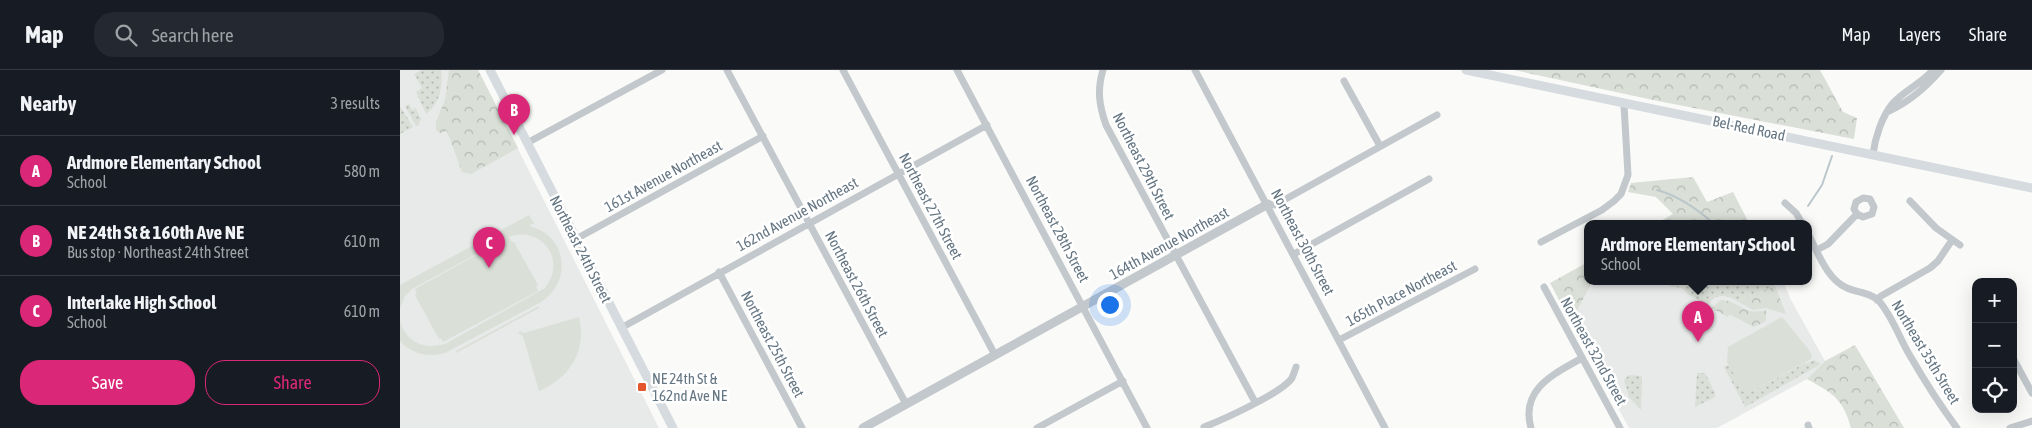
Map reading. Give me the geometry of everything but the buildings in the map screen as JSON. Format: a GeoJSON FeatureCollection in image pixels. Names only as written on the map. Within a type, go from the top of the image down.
{"type":"FeatureCollection","features":[{"type":"Feature","properties":{"kind":"main road","name":"Northeast 24th Street"},"geometry":{"type":"LineString","coordinates":[[490,70],[673,428]]}},
{"type":"Feature","properties":{"kind":"main road","name":"Bel-Red Road"},"geometry":{"type":"LineString","coordinates":[[1466,70],[1624,104],[1699,117],[2032,188]]}},
{"type":"Feature","properties":{"kind":"street"},"geometry":{"type":"LineString","coordinates":[[527,143],[662,70]]}},
{"type":"Feature","properties":{"kind":"street","name":"Northeast 26th Street"},"geometry":{"type":"LineString","coordinates":[[727,70],[906,404]]}},
{"type":"Feature","properties":{"kind":"street","name":"Northeast 27th Street"},"geometry":{"type":"LineString","coordinates":[[843,70],[995,355]]}},
{"type":"Feature","properties":{"kind":"street","name":"Northeast 28th Street"},"geometry":{"type":"LineString","coordinates":[[957,70],[1084,306],[1147,428]]}},
{"type":"Feature","properties":{"kind":"street","name":"Northeast 29th Street"},"geometry":{"type":"LineString","coordinates":[[1103,70],[1099,89],[1099,101],[1106,125],[1255,402]]}},
{"type":"Feature","properties":{"kind":"street","name":"Northeast 30th Street"},"geometry":{"type":"LineString","coordinates":[[1195,70],[1268,204],[1385,428]]}},
{"type":"Feature","properties":{"kind":"street"},"geometry":{"type":"LineString","coordinates":[[1929,80],[1933,70]]}},
{"type":"Feature","properties":{"kind":"street"},"geometry":{"type":"LineString","coordinates":[[1873,154],[1880,129],[1893,104],[1941,70]]}},
{"type":"Feature","properties":{"kind":"street"},"geometry":{"type":"LineString","coordinates":[[1344,81],[1380,146]]}},
{"type":"Feature","properties":{"kind":"street"},"geometry":{"type":"LineString","coordinates":[[1541,242],[1602,210],[1621,194],[1628,175],[1624,104]]}},
{"type":"Feature","properties":{"kind":"street","name":"164th Avenue Northeast"},"geometry":{"type":"LineString","coordinates":[[863,428],[1268,204],[1275,205],[1436,115]]}},
{"type":"Feature","properties":{"kind":"street","name":"162nd Avenue Northeast"},"geometry":{"type":"LineString","coordinates":[[621,328],[808,222],[987,125]]}},
{"type":"Feature","properties":{"kind":"street","name":"161st Avenue Northeast"},"geometry":{"type":"LineString","coordinates":[[576,239],[763,136]]}},
{"type":"Feature","properties":{"kind":"street"},"geometry":{"type":"LineString","coordinates":[[1294,254],[1429,179]]}},
{"type":"Feature","properties":{"kind":"street"},"geometry":{"type":"LineString","coordinates":[[1910,201],[1936,228],[1960,245]]}},
{"type":"Feature","properties":{"kind":"street"},"geometry":{"type":"LineString","coordinates":[[1785,203],[1796,213],[1800,220]]}},
{"type":"Feature","properties":{"kind":"street"},"geometry":{"type":"LineString","coordinates":[[1817,250],[1828,244],[1857,214]]}},
{"type":"Feature","properties":{"kind":"street"},"geometry":{"type":"LineString","coordinates":[[1877,300],[1930,268],[1938,261],[1952,240]]}},
{"type":"Feature","properties":{"kind":"street","name":"Northeast 35th Street"},"geometry":{"type":"LineString","coordinates":[[1812,241],[1832,277],[1838,284],[1867,294],[1877,300],[1884,309],[1908,354],[1957,428]]}},
{"type":"Feature","properties":{"kind":"street","name":"165th Place Northeast"},"geometry":{"type":"LineString","coordinates":[[1340,340],[1475,269]]}},
{"type":"Feature","properties":{"kind":"street","name":"Northeast 25th Street"},"geometry":{"type":"LineString","coordinates":[[719,272],[802,428]]}},
{"type":"Feature","properties":{"kind":"street","name":"Northeast 32nd Street"},"geometry":{"type":"LineString","coordinates":[[1544,287],[1620,428]]}},
{"type":"Feature","properties":{"kind":"street"},"geometry":{"type":"LineString","coordinates":[[1531,428],[1528,420],[1529,406],[1534,392],[1544,380],[1582,358]]}},
{"type":"Feature","properties":{"kind":"street"},"geometry":{"type":"LineString","coordinates":[[2017,365],[2032,393]]}},
{"type":"Feature","properties":{"kind":"street"},"geometry":{"type":"LineString","coordinates":[[1204,427],[1228,418],[1281,388],[1291,379],[1296,368]]}},
{"type":"Feature","properties":{"kind":"street"},"geometry":{"type":"LineString","coordinates":[[1037,428],[1123,381]]}},
{"type":"Feature","properties":{"kind":"street"},"geometry":{"type":"LineString","coordinates":[[2010,428],[2032,421]]}},
{"type":"Feature","properties":{"kind":"shaded area"},"geometry":{"type":"Polygon","coordinates":[[[400,70],[478,70],[659,428],[400,428],[400,70]]]}},
{"type":"Feature","properties":{"kind":"shaded area"},"geometry":{"type":"Polygon","coordinates":[[[1591,285],[1785,285],[1825,361],[1807,379],[1717,428],[1629,428],[1571,322],[1591,285]]]}},
{"type":"Feature","properties":{"kind":"green space"},"geometry":{"type":"Polygon","coordinates":[[[421,70],[441,70],[440,94],[435,105],[426,114],[416,92],[422,88],[414,74],[421,70]]]}},
{"type":"Feature","properties":{"kind":"green space"},"geometry":{"type":"Polygon","coordinates":[[[449,70],[478,70],[518,148],[471,174],[462,172],[447,131],[440,133],[436,130],[436,122],[445,100],[449,70]]]}},
{"type":"Feature","properties":{"kind":"green space"},"geometry":{"type":"Polygon","coordinates":[[[1514,70],[1820,70],[1843,112],[1857,118],[1854,139],[1653,100],[1514,70]]]}},
{"type":"Feature","properties":{"kind":"green space"},"geometry":{"type":"Polygon","coordinates":[[[409,104],[413,111],[415,107],[421,119],[418,126],[416,126],[405,106],[409,104]]]}},
{"type":"Feature","properties":{"kind":"green space"},"geometry":{"type":"Polygon","coordinates":[[[400,106],[413,127],[400,134],[400,106]]]}},
{"type":"Feature","properties":{"kind":"green space"},"geometry":{"type":"Polygon","coordinates":[[[1693,177],[1707,202],[1733,192],[1747,220],[1662,220],[1673,214],[1656,197],[1628,192],[1631,183],[1693,177]]]}},
{"type":"Feature","properties":{"kind":"green space"},"geometry":{"type":"Polygon","coordinates":[[[529,215],[534,223],[529,226],[542,231],[558,248],[561,271],[558,283],[551,293],[541,302],[445,353],[421,354],[410,349],[400,341],[400,321],[403,329],[412,340],[425,345],[439,345],[447,343],[545,288],[551,277],[552,255],[539,240],[530,235],[518,235],[506,238],[412,289],[405,296],[400,308],[400,285],[529,215]]]}},
{"type":"Feature","properties":{"kind":"green space"},"geometry":{"type":"Polygon","coordinates":[[[509,237],[514,242],[538,285],[536,287],[538,291],[443,342],[441,338],[439,339],[415,295],[417,294],[415,289],[509,237]]]}},
{"type":"Feature","properties":{"kind":"green space"},"geometry":{"type":"Polygon","coordinates":[[[1584,264],[1584,285],[1591,285],[1571,322],[1550,283],[1584,264]]]}},
{"type":"Feature","properties":{"kind":"green space"},"geometry":{"type":"Polygon","coordinates":[[[1669,285],[1775,286],[1737,301],[1725,296],[1717,297],[1708,306],[1688,294],[1682,288],[1669,285]]]}},
{"type":"Feature","properties":{"kind":"green space"},"geometry":{"type":"Polygon","coordinates":[[[1775,286],[1786,314],[1766,308],[1753,310],[1737,301],[1775,286]]]}},
{"type":"Feature","properties":{"kind":"green space"},"geometry":{"type":"Polygon","coordinates":[[[1721,300],[1733,303],[1746,310],[1766,310],[1766,321],[1754,327],[1729,314],[1728,317],[1711,308],[1721,300]]]}},
{"type":"Feature","properties":{"kind":"green space"},"geometry":{"type":"Polygon","coordinates":[[[539,306],[539,308],[456,353],[456,351],[539,306]]]}},
{"type":"Feature","properties":{"kind":"green space"},"geometry":{"type":"Polygon","coordinates":[[[579,317],[580,341],[574,362],[559,379],[539,391],[523,336],[518,333],[520,331],[524,333],[579,317]]]}},
{"type":"Feature","properties":{"kind":"green space"},"geometry":{"type":"Polygon","coordinates":[[[1782,317],[1809,350],[1812,356],[1811,359],[1749,393],[1744,393],[1727,362],[1728,347],[1782,317]]]}},
{"type":"Feature","properties":{"kind":"green space"},"geometry":{"type":"Polygon","coordinates":[[[1855,345],[1904,428],[1851,428],[1844,410],[1835,397],[1807,379],[1825,361],[1855,345]]]}},
{"type":"Feature","properties":{"kind":"green space"},"geometry":{"type":"Polygon","coordinates":[[[1814,360],[1821,364],[1745,407],[1724,367],[1729,364],[1744,392],[1749,393],[1814,360]]]}},
{"type":"Feature","properties":{"kind":"green space"},"geometry":{"type":"Polygon","coordinates":[[[1697,373],[1705,373],[1715,393],[1715,397],[1695,407],[1697,373]]]}},
{"type":"Feature","properties":{"kind":"green space"},"geometry":{"type":"Polygon","coordinates":[[[1629,375],[1642,376],[1641,410],[1629,397],[1624,380],[1629,375]]]}},
{"type":"Feature","properties":{"kind":"waterway"},"geometry":{"type":"LineString","coordinates":[[1808,206],[1822,185],[1832,156]]}},
{"type":"Feature","properties":{"kind":"waterway"},"geometry":{"type":"LineString","coordinates":[[1657,190],[1687,203],[1709,220]]}},
{"type":"Feature","properties":{"kind":"place","name":"NE 24th St & 160th Ave NE"},"geometry":{"type":"Point","coordinates":[514,135]}},
{"type":"Feature","properties":{"kind":"place","name":"Interlake High School"},"geometry":{"type":"Point","coordinates":[489,268]}},
{"type":"Feature","properties":{"kind":"place","name":"Ardmore Elementary School"},"geometry":{"type":"Point","coordinates":[1698,342]}},
{"type":"Feature","properties":{"kind":"place","name":"NE 24th St & 162nd Ave NE"},"geometry":{"type":"Point","coordinates":[642,387]}}]}
